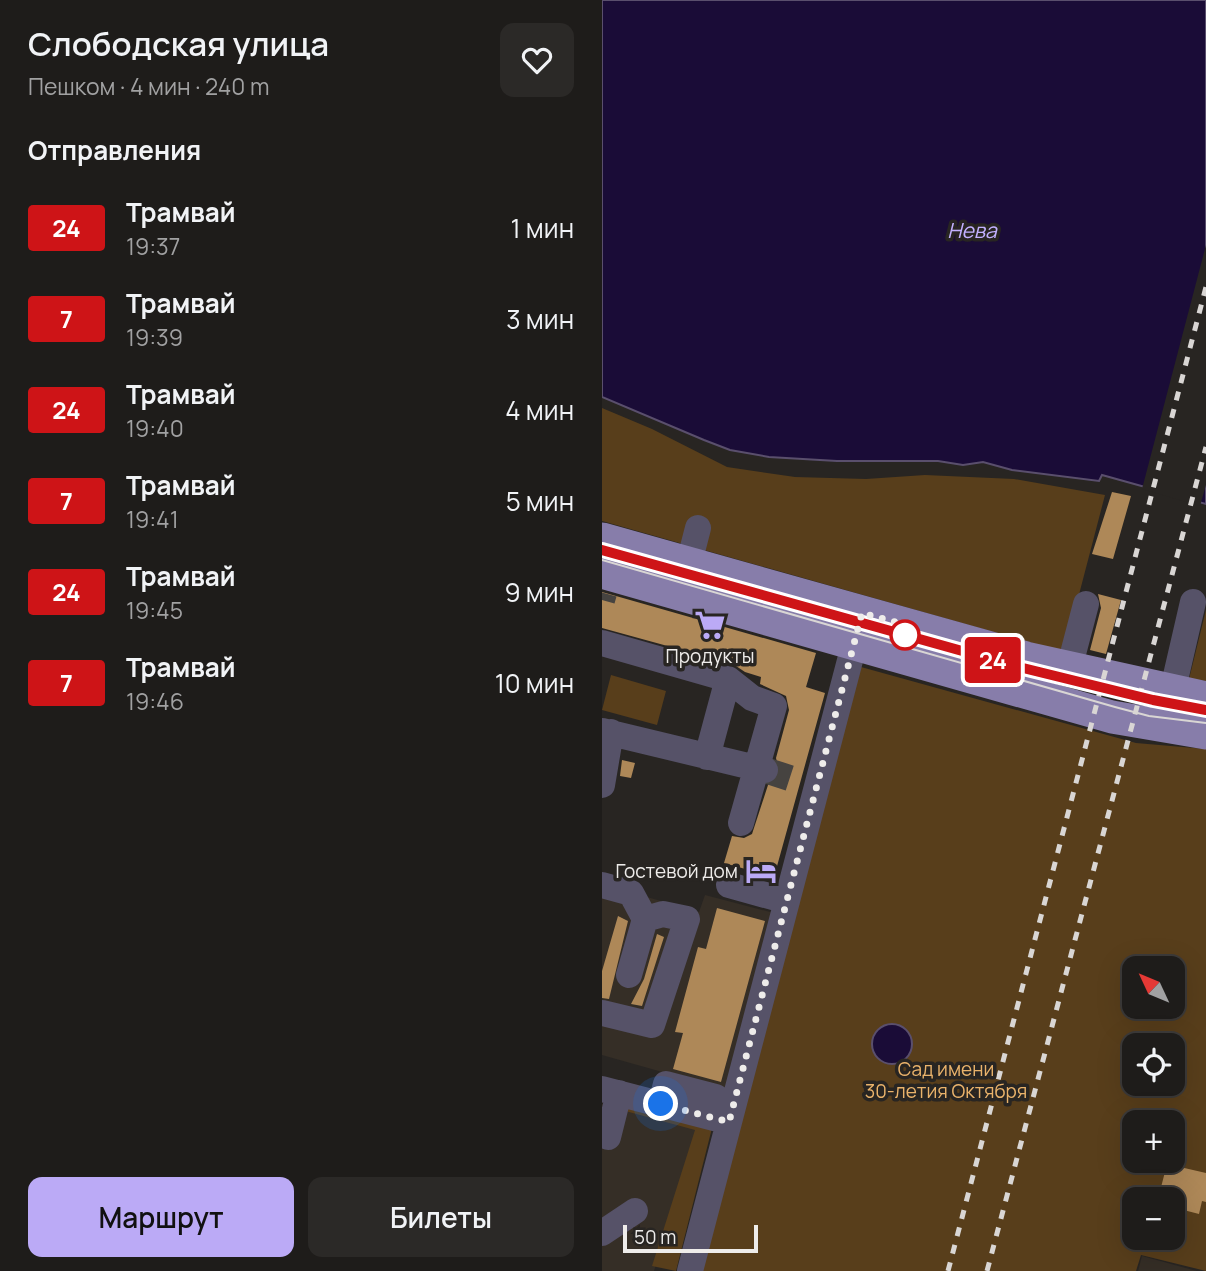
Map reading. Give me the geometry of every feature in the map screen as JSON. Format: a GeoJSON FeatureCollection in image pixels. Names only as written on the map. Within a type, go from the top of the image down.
{"type":"FeatureCollection","features":[{"type":"Feature","properties":{"kind":"main road"},"geometry":{"type":"LineString","coordinates":[[602,539],[689,563],[858,628],[1112,717],[1206,733]]}},
{"type":"Feature","properties":{"kind":"main road"},"geometry":{"type":"LineString","coordinates":[[605,580],[1206,698]]}},
{"type":"Feature","properties":{"kind":"street"},"geometry":{"type":"LineString","coordinates":[[689,563],[698,528]]}},
{"type":"Feature","properties":{"kind":"street"},"geometry":{"type":"LineString","coordinates":[[1172,693],[1193,602]]}},
{"type":"Feature","properties":{"kind":"street"},"geometry":{"type":"LineString","coordinates":[[1069,669],[1086,604]]}},
{"type":"Feature","properties":{"kind":"street"},"geometry":{"type":"LineString","coordinates":[[690,1271],[787,901],[809,784],[858,628]]}},
{"type":"Feature","properties":{"kind":"street"},"geometry":{"type":"LineString","coordinates":[[602,643],[728,679],[752,698],[774,706],[760,769],[741,823]]}},
{"type":"Feature","properties":{"kind":"street"},"geometry":{"type":"LineString","coordinates":[[706,757],[728,679]]}},
{"type":"Feature","properties":{"kind":"street"},"geometry":{"type":"LineString","coordinates":[[602,785],[607,732],[760,769]]}},
{"type":"Feature","properties":{"kind":"street"},"geometry":{"type":"LineString","coordinates":[[602,885],[631,893],[645,919],[629,975]]}},
{"type":"Feature","properties":{"kind":"street"},"geometry":{"type":"LineString","coordinates":[[729,885],[787,901]]}},
{"type":"Feature","properties":{"kind":"street"},"geometry":{"type":"LineString","coordinates":[[602,1013],[652,1025],[687,919],[663,914],[645,919]]}},
{"type":"Feature","properties":{"kind":"street"},"geometry":{"type":"LineString","coordinates":[[661,1104],[666,1084],[716,1097]]}},
{"type":"Feature","properties":{"kind":"street"},"geometry":{"type":"LineString","coordinates":[[608,1138],[611,1091],[729,1122]]}},
{"type":"Feature","properties":{"kind":"street"},"geometry":{"type":"LineString","coordinates":[[602,1233],[635,1211]]}},
{"type":"Feature","properties":{"kind":"shaded area"},"geometry":{"type":"Polygon","coordinates":[[[602,884],[699,912],[705,895],[774,913],[726,1090],[602,1055],[602,884]]]}},
{"type":"Feature","properties":{"kind":"shaded area"},"geometry":{"type":"Polygon","coordinates":[[[602,1104],[698,1129],[654,1271],[602,1271],[602,1104]]]}},
{"type":"Feature","properties":{"kind":"shaded area"},"geometry":{"type":"Polygon","coordinates":[[[1142,1256],[1193,1270],[1197,1271],[1138,1271],[1142,1256]]]}},
{"type":"Feature","properties":{"kind":"green space"},"geometry":{"type":"Polygon","coordinates":[[[602,408],[652,429],[727,467],[795,477],[866,479],[925,475],[1014,479],[1105,495],[1064,652],[602,521],[602,408]]]}},
{"type":"Feature","properties":{"kind":"green space"},"geometry":{"type":"Polygon","coordinates":[[[1206,610],[1206,681],[1189,679],[1206,610]]]}},
{"type":"Feature","properties":{"kind":"green space","name":"Сад имени 30-летия Октября"},"geometry":{"type":"Polygon","coordinates":[[[861,667],[1136,743],[1206,749],[1206,1271],[1141,1255],[1136,1271],[700,1271],[861,667]]]}},
{"type":"Feature","properties":{"kind":"green space"},"geometry":{"type":"Polygon","coordinates":[[[611,675],[666,691],[657,725],[602,710],[611,675]]]}},
{"type":"Feature","properties":{"kind":"green space"},"geometry":{"type":"Polygon","coordinates":[[[622,1106],[712,1128],[676,1271],[652,1266],[695,1130],[618,1109],[622,1106]]]}},
{"type":"Feature","properties":{"kind":"water","name":"Нева"},"geometry":{"type":"Polygon","coordinates":[[[602,0],[1206,0],[1206,504],[1102,475],[1099,481],[1012,470],[983,462],[963,465],[938,461],[837,461],[769,457],[730,450],[602,397],[602,0]]]}},
{"type":"Feature","properties":{"kind":"water"},"geometry":{"type":"Polygon","coordinates":[[[892,1024],[900,1025],[906,1030],[911,1036],[911,1052],[906,1058],[900,1063],[892,1064],[884,1063],[878,1058],[873,1052],[872,1044],[873,1036],[878,1030],[884,1025],[892,1024]]]}},
{"type":"Feature","properties":{"kind":"pier"},"geometry":{"type":"Polygon","coordinates":[[[1206,245],[1206,485],[1200,506],[1142,489],[1206,245]]]}},
{"type":"Feature","properties":{"kind":"building"},"geometry":{"type":"Polygon","coordinates":[[[1112,492],[1131,496],[1113,559],[1092,554],[1112,492]]]}},
{"type":"Feature","properties":{"kind":"building"},"geometry":{"type":"Polygon","coordinates":[[[602,592],[816,653],[806,687],[825,693],[774,877],[724,863],[732,836],[744,838],[752,834],[768,785],[780,774],[776,758],[789,710],[786,696],[760,684],[761,677],[745,672],[733,664],[602,628],[602,592]]]}},
{"type":"Feature","properties":{"kind":"building"},"geometry":{"type":"Polygon","coordinates":[[[1098,594],[1121,600],[1106,654],[1090,650],[1101,608],[1098,594]]]}},
{"type":"Feature","properties":{"kind":"building"},"geometry":{"type":"Polygon","coordinates":[[[622,760],[635,763],[631,778],[620,776],[622,760]]]}},
{"type":"Feature","properties":{"kind":"building"},"geometry":{"type":"Polygon","coordinates":[[[717,908],[765,921],[721,1082],[673,1069],[683,1033],[675,1032],[698,947],[706,949],[717,908]]]}},
{"type":"Feature","properties":{"kind":"building"},"geometry":{"type":"Polygon","coordinates":[[[618,916],[628,921],[609,999],[602,998],[602,971],[618,916]]]}},
{"type":"Feature","properties":{"kind":"building"},"geometry":{"type":"Polygon","coordinates":[[[657,934],[664,937],[642,1006],[631,1004],[644,979],[657,934]]]}},
{"type":"Feature","properties":{"kind":"building"},"geometry":{"type":"Polygon","coordinates":[[[1185,1168],[1206,1173],[1206,1202],[1202,1201],[1199,1214],[1185,1210],[1185,1187],[1161,1187],[1165,1173],[1185,1173],[1185,1168]]]}},
{"type":"Feature","properties":{"kind":"tunnel"},"geometry":{"type":"LineString","coordinates":[[602,600],[604,593]]}},
{"type":"Feature","properties":{"kind":"tunnel"},"geometry":{"type":"LineString","coordinates":[[765,770],[802,782]]}},
{"type":"Feature","properties":{"kind":"tram line","name":"24"},"geometry":{"type":"LineString","coordinates":[[602,550],[1023,668],[1153,700],[1206,710]]}},
{"type":"Feature","properties":{"kind":"tram line"},"geometry":{"type":"LineString","coordinates":[[602,560],[1115,707],[1149,716],[1206,723]]}},
{"type":"Feature","properties":{"kind":"tram line"},"geometry":{"type":"LineString","coordinates":[[961,651],[1119,692],[1206,710]]}},
{"type":"Feature","properties":{"kind":"railway"},"geometry":{"type":"LineString","coordinates":[[948,1271],[1206,287]]}},
{"type":"Feature","properties":{"kind":"railway"},"geometry":{"type":"LineString","coordinates":[[987,1271],[1206,447]]}},
{"type":"Feature","properties":{"kind":"place","name":"Продукты"},"geometry":{"type":"Point","coordinates":[710,625]}},
{"type":"Feature","properties":{"kind":"place","name":"Гостевой дом"},"geometry":{"type":"Point","coordinates":[761,871]}},
{"type":"Feature","properties":{"kind":"route"},"geometry":{"type":"LineString","coordinates":[[661,1104],[729,1122],[862,613],[910,626],[905,635]]}}]}
